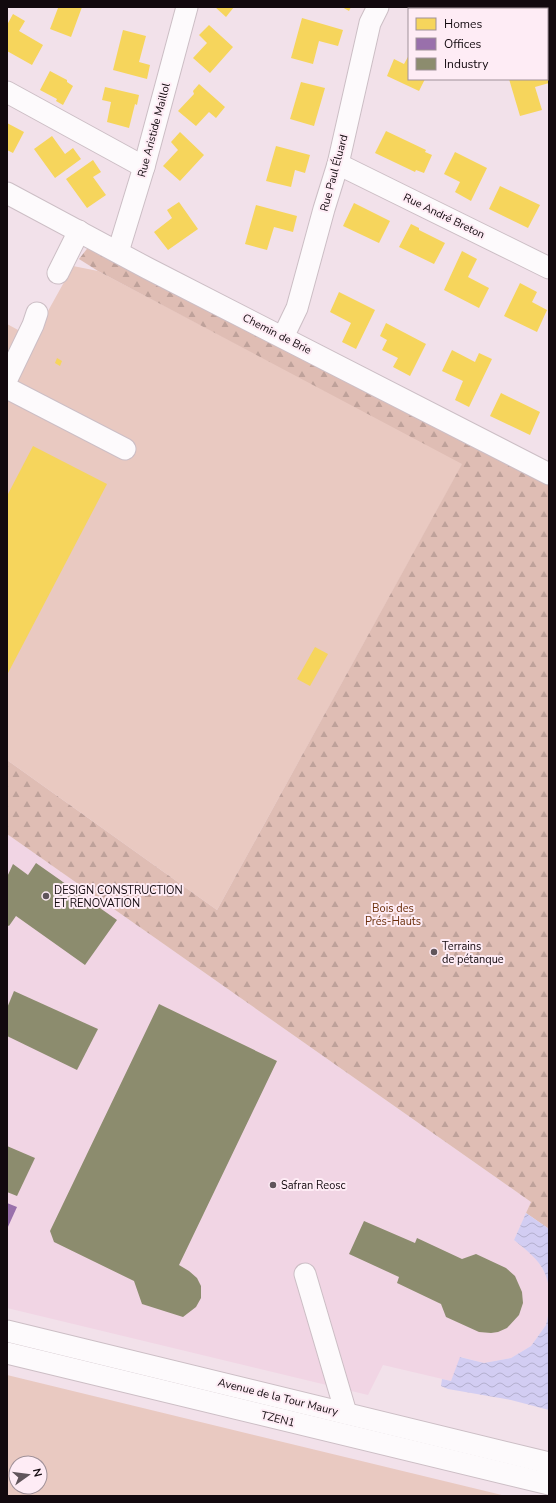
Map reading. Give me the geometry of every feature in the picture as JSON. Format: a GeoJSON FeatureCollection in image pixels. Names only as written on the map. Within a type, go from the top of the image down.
{"type":"FeatureCollection","features":[{"type":"Feature","properties":{"kind":"street","name":"Rue Aristide Maillol"},"geometry":{"type":"LineString","coordinates":[[118,252],[144,167],[187,7]]}},
{"type":"Feature","properties":{"kind":"street","name":"Rue Paul Éluard"},"geometry":{"type":"LineString","coordinates":[[283,337],[297,308],[338,164],[370,23],[378,7]]}},
{"type":"Feature","properties":{"kind":"street"},"geometry":{"type":"LineString","coordinates":[[7,92],[144,167]]}},
{"type":"Feature","properties":{"kind":"street","name":"Rue André Breton"},"geometry":{"type":"LineString","coordinates":[[338,164],[549,268]]}},
{"type":"Feature","properties":{"kind":"street","name":"Chemin de Brie"},"geometry":{"type":"LineString","coordinates":[[7,193],[118,252],[549,474]]}},
{"type":"Feature","properties":{"kind":"street"},"geometry":{"type":"LineString","coordinates":[[58,273],[78,231]]}},
{"type":"Feature","properties":{"kind":"street"},"geometry":{"type":"LineString","coordinates":[[7,378],[33,325],[37,313]]}},
{"type":"Feature","properties":{"kind":"street"},"geometry":{"type":"LineString","coordinates":[[7,388],[125,449]]}},
{"type":"Feature","properties":{"kind":"street"},"geometry":{"type":"LineString","coordinates":[[304,1274],[346,1413]]}},
{"type":"Feature","properties":{"kind":"street","name":"Avenue de la Tour Maury"},"geometry":{"type":"LineString","coordinates":[[7,1332],[549,1462]]}},
{"type":"Feature","properties":{"kind":"street","name":"TZEN1"},"geometry":{"type":"LineString","coordinates":[[7,1353],[549,1484]]}},
{"type":"Feature","properties":{"kind":"shaded area"},"geometry":{"type":"Polygon","coordinates":[[[73,266],[98,271],[463,463],[217,910],[7,760],[7,324],[33,338],[73,266]]]}},
{"type":"Feature","properties":{"kind":"shaded area"},"geometry":{"type":"Polygon","coordinates":[[[7,834],[531,1202],[514,1240],[535,1257],[547,1276],[549,1288],[549,1311],[546,1325],[531,1346],[511,1358],[484,1363],[461,1357],[451,1381],[383,1365],[368,1395],[7,1308],[7,834]]]}},
{"type":"Feature","properties":{"kind":"shaded area"},"geometry":{"type":"Polygon","coordinates":[[[7,1375],[506,1496],[7,1496],[7,1375]]]}},
{"type":"Feature","properties":{"kind":"green space","name":"Bois des Prés-Hauts"},"geometry":{"type":"Polygon","coordinates":[[[90,245],[549,469],[549,1229],[526,1213],[531,1202],[7,834],[7,760],[217,910],[462,464],[98,271],[79,259],[90,245]]]}},
{"type":"Feature","properties":{"kind":"water"},"geometry":{"type":"Polygon","coordinates":[[[526,1213],[549,1229],[549,1288],[544,1272],[537,1260],[514,1240],[526,1213]]]}},
{"type":"Feature","properties":{"kind":"water"},"geometry":{"type":"Polygon","coordinates":[[[549,1311],[549,1410],[511,1400],[448,1389],[441,1386],[442,1379],[451,1381],[460,1357],[484,1363],[511,1358],[531,1346],[546,1325],[549,1311]]]}},
{"type":"Feature","properties":{"kind":"building: Homes"},"geometry":{"type":"Polygon","coordinates":[[[55,7],[82,7],[71,37],[50,29],[58,8],[55,7]]]}},
{"type":"Feature","properties":{"kind":"building: Homes"},"geometry":{"type":"Polygon","coordinates":[[[215,7],[234,7],[226,17],[215,7]]]}},
{"type":"Feature","properties":{"kind":"building: Homes"},"geometry":{"type":"Polygon","coordinates":[[[342,7],[351,7],[349,11],[342,7]]]}},
{"type":"Feature","properties":{"kind":"building: Homes"},"geometry":{"type":"Polygon","coordinates":[[[418,7],[472,7],[472,8],[418,7]]]}},
{"type":"Feature","properties":{"kind":"building: Homes"},"geometry":{"type":"Polygon","coordinates":[[[549,7],[549,26],[548,8],[530,8],[549,7]]]}},
{"type":"Feature","properties":{"kind":"building: Homes"},"geometry":{"type":"Polygon","coordinates":[[[13,14],[25,21],[19,31],[43,45],[32,65],[7,51],[7,25],[13,14]]]}},
{"type":"Feature","properties":{"kind":"building: Homes"},"geometry":{"type":"Polygon","coordinates":[[[302,18],[343,30],[338,46],[319,41],[313,64],[291,58],[302,18]]]}},
{"type":"Feature","properties":{"kind":"building: Homes"},"geometry":{"type":"Polygon","coordinates":[[[209,25],[233,47],[210,73],[193,58],[207,43],[199,35],[209,25]]]}},
{"type":"Feature","properties":{"kind":"building: Homes"},"geometry":{"type":"Polygon","coordinates":[[[123,30],[146,36],[139,62],[150,65],[147,79],[113,70],[123,30]]]}},
{"type":"Feature","properties":{"kind":"building: Homes"},"geometry":{"type":"Polygon","coordinates":[[[408,57],[408,80],[424,80],[419,91],[387,76],[394,59],[404,64],[408,57]]]}},
{"type":"Feature","properties":{"kind":"building: Homes"},"geometry":{"type":"Polygon","coordinates":[[[548,66],[549,83],[535,87],[542,110],[520,116],[509,80],[548,80],[548,66]]]}},
{"type":"Feature","properties":{"kind":"building: Homes"},"geometry":{"type":"Polygon","coordinates":[[[50,71],[67,80],[67,82],[73,86],[63,105],[56,101],[57,99],[40,90],[50,71]]]}},
{"type":"Feature","properties":{"kind":"building: Homes"},"geometry":{"type":"Polygon","coordinates":[[[301,82],[325,88],[314,126],[290,119],[301,82]]]}},
{"type":"Feature","properties":{"kind":"building: Homes"},"geometry":{"type":"Polygon","coordinates":[[[199,84],[225,107],[216,118],[209,112],[196,126],[178,111],[194,94],[193,91],[199,84]]]}},
{"type":"Feature","properties":{"kind":"building: Homes"},"geometry":{"type":"Polygon","coordinates":[[[105,87],[139,95],[137,105],[135,104],[129,128],[107,122],[111,102],[102,100],[105,87]]]}},
{"type":"Feature","properties":{"kind":"building: Homes"},"geometry":{"type":"Polygon","coordinates":[[[7,123],[24,132],[13,153],[7,150],[7,123]]]}},
{"type":"Feature","properties":{"kind":"building: Homes"},"geometry":{"type":"Polygon","coordinates":[[[386,131],[426,150],[425,152],[432,155],[424,173],[416,170],[415,172],[375,153],[386,131]]]}},
{"type":"Feature","properties":{"kind":"building: Homes"},"geometry":{"type":"Polygon","coordinates":[[[180,132],[204,155],[180,181],[163,166],[178,150],[171,142],[180,132]]]}},
{"type":"Feature","properties":{"kind":"building: Homes"},"geometry":{"type":"Polygon","coordinates":[[[52,136],[65,154],[73,148],[81,159],[55,178],[34,149],[52,136]]]}},
{"type":"Feature","properties":{"kind":"building: Homes"},"geometry":{"type":"Polygon","coordinates":[[[276,146],[310,155],[305,173],[295,170],[291,187],[266,181],[276,146]]]}},
{"type":"Feature","properties":{"kind":"building: Homes"},"geometry":{"type":"Polygon","coordinates":[[[455,152],[487,168],[471,201],[455,192],[460,182],[444,174],[455,152]]]}},
{"type":"Feature","properties":{"kind":"building: Homes"},"geometry":{"type":"Polygon","coordinates":[[[93,160],[101,172],[93,177],[106,195],[87,208],[66,179],[93,160]]]}},
{"type":"Feature","properties":{"kind":"building: Homes"},"geometry":{"type":"Polygon","coordinates":[[[500,186],[540,205],[528,228],[489,209],[500,186]]]}},
{"type":"Feature","properties":{"kind":"building: Homes"},"geometry":{"type":"Polygon","coordinates":[[[179,202],[198,229],[168,250],[154,232],[172,218],[167,210],[179,202]]]}},
{"type":"Feature","properties":{"kind":"building: Homes"},"geometry":{"type":"Polygon","coordinates":[[[354,203],[390,221],[379,243],[343,226],[354,203]]]}},
{"type":"Feature","properties":{"kind":"building: Homes"},"geometry":{"type":"Polygon","coordinates":[[[256,205],[297,216],[293,232],[274,227],[267,250],[245,244],[256,205]]]}},
{"type":"Feature","properties":{"kind":"building: Homes"},"geometry":{"type":"Polygon","coordinates":[[[411,224],[419,228],[419,230],[445,243],[434,264],[399,247],[411,224]]]}},
{"type":"Feature","properties":{"kind":"building: Homes"},"geometry":{"type":"Polygon","coordinates":[[[462,251],[477,259],[468,277],[489,288],[479,308],[444,290],[462,251]]]}},
{"type":"Feature","properties":{"kind":"building: Homes"},"geometry":{"type":"Polygon","coordinates":[[[520,283],[537,292],[532,302],[547,310],[537,332],[504,316],[520,283]]]}},
{"type":"Feature","properties":{"kind":"building: Homes"},"geometry":{"type":"Polygon","coordinates":[[[339,292],[375,310],[356,349],[342,342],[351,323],[330,312],[339,292]]]}},
{"type":"Feature","properties":{"kind":"building: Homes"},"geometry":{"type":"Polygon","coordinates":[[[386,323],[426,344],[410,376],[393,367],[398,358],[382,350],[387,340],[380,336],[386,323]]]}},
{"type":"Feature","properties":{"kind":"building: Homes"},"geometry":{"type":"Polygon","coordinates":[[[452,350],[475,362],[479,353],[492,359],[469,407],[455,400],[463,381],[442,371],[452,350]]]}},
{"type":"Feature","properties":{"kind":"building: Homes"},"geometry":{"type":"Polygon","coordinates":[[[57,358],[62,361],[60,366],[55,363],[57,358]]]}},
{"type":"Feature","properties":{"kind":"building: Homes"},"geometry":{"type":"Polygon","coordinates":[[[501,393],[540,412],[530,435],[490,416],[501,393]]]}},
{"type":"Feature","properties":{"kind":"building: Homes"},"geometry":{"type":"Polygon","coordinates":[[[33,446],[107,484],[7,675],[7,496],[33,446]]]}},
{"type":"Feature","properties":{"kind":"building: Homes"},"geometry":{"type":"Polygon","coordinates":[[[315,647],[328,654],[310,686],[297,679],[315,647]]]}},
{"type":"Feature","properties":{"kind":"building: Offices"},"geometry":{"type":"Polygon","coordinates":[[[7,1203],[17,1207],[7,1229],[7,1203]]]}},
{"type":"Feature","properties":{"kind":"building: Industry","name":"DESIGN CONSTRUCTION ET RENOVATION"},"geometry":{"type":"Polygon","coordinates":[[[36,863],[117,920],[85,965],[16,916],[9,926],[7,925],[7,877],[13,864],[28,875],[36,863]]]}},
{"type":"Feature","properties":{"kind":"building: Industry"},"geometry":{"type":"Polygon","coordinates":[[[14,991],[98,1029],[77,1070],[7,1036],[7,1008],[14,991]]]}},
{"type":"Feature","properties":{"kind":"building: Industry"},"geometry":{"type":"Polygon","coordinates":[[[159,1004],[277,1061],[179,1265],[197,1278],[201,1286],[201,1298],[196,1307],[183,1317],[142,1304],[134,1281],[54,1242],[50,1231],[159,1004]]]}},
{"type":"Feature","properties":{"kind":"building: Industry"},"geometry":{"type":"Polygon","coordinates":[[[7,1146],[35,1158],[17,1196],[7,1192],[7,1146]]]}},
{"type":"Feature","properties":{"kind":"building: Industry"},"geometry":{"type":"Polygon","coordinates":[[[364,1221],[415,1243],[417,1238],[462,1259],[476,1254],[506,1268],[515,1276],[522,1292],[523,1303],[519,1315],[507,1328],[491,1333],[479,1332],[446,1317],[441,1304],[397,1283],[399,1277],[349,1254],[364,1221]]]}},
{"type":"Feature","properties":{"kind":"place","name":"DESIGN CONSTRUCTION ET RENOVATION"},"geometry":{"type":"Point","coordinates":[46,896]}},
{"type":"Feature","properties":{"kind":"place","name":"Terrains de pétanque"},"geometry":{"type":"Point","coordinates":[434,952]}},
{"type":"Feature","properties":{"kind":"place","name":"Safran Reosc"},"geometry":{"type":"Point","coordinates":[273,1185]}}]}
